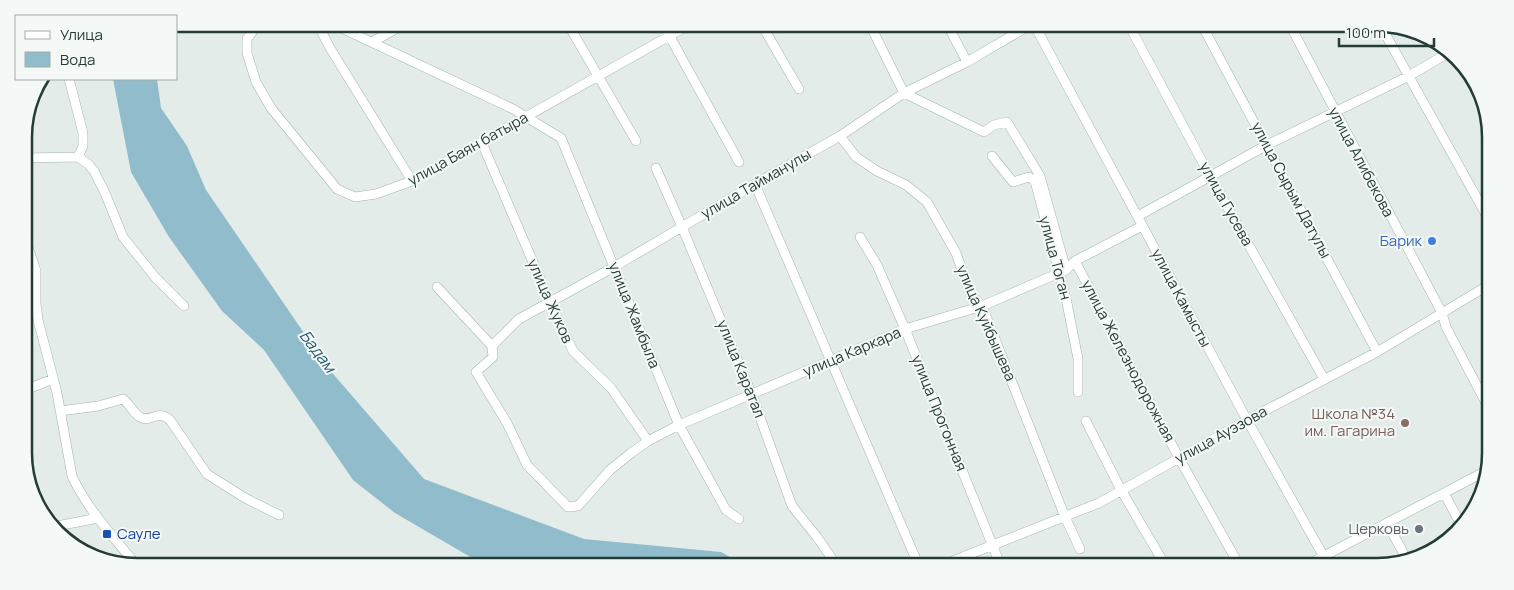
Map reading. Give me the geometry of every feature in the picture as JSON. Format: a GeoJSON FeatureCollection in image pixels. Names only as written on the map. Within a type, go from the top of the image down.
{"type":"FeatureCollection","features":[{"type":"Feature","properties":{"kind":"street"},"geometry":{"type":"LineString","coordinates":[[766,32],[799,89]]}},
{"type":"Feature","properties":{"kind":"street"},"geometry":{"type":"LineString","coordinates":[[874,32],[904,92]]}},
{"type":"Feature","properties":{"kind":"street"},"geometry":{"type":"LineString","coordinates":[[951,32],[967,62]]}},
{"type":"Feature","properties":{"kind":"street","name":"улица Тайманулы"},"geometry":{"type":"LineString","coordinates":[[578,506],[568,506],[527,465],[507,422],[476,372],[493,356],[492,346],[519,319],[614,267],[840,136],[904,92],[967,62],[1018,32]]}},
{"type":"Feature","properties":{"kind":"street","name":"улица Камысты"},"geometry":{"type":"LineString","coordinates":[[1038,32],[1247,420],[1324,555]]}},
{"type":"Feature","properties":{"kind":"street","name":"улица Гусева"},"geometry":{"type":"LineString","coordinates":[[1133,32],[1210,176],[1324,379]]}},
{"type":"Feature","properties":{"kind":"street","name":"улица Сырым Датулы"},"geometry":{"type":"LineString","coordinates":[[1206,32],[1377,352]]}},
{"type":"Feature","properties":{"kind":"street","name":"улица Алибекова"},"geometry":{"type":"LineString","coordinates":[[1294,32],[1442,313],[1446,327],[1482,395]]}},
{"type":"Feature","properties":{"kind":"street","name":"улица Баян батыра"},"geometry":{"type":"LineString","coordinates":[[251,33],[247,39],[247,52],[256,82],[271,108],[337,189],[355,196],[363,196],[376,194],[412,182],[676,33]]}},
{"type":"Feature","properties":{"kind":"street"},"geometry":{"type":"LineString","coordinates":[[322,33],[412,182]]}},
{"type":"Feature","properties":{"kind":"street","name":"улица Жамбыла"},"geometry":{"type":"LineString","coordinates":[[352,33],[513,109],[561,138],[679,425],[726,510],[739,519]]}},
{"type":"Feature","properties":{"kind":"street"},"geometry":{"type":"LineString","coordinates":[[372,42],[388,33]]}},
{"type":"Feature","properties":{"kind":"street"},"geometry":{"type":"LineString","coordinates":[[573,33],[636,141]]}},
{"type":"Feature","properties":{"kind":"street"},"geometry":{"type":"LineString","coordinates":[[668,33],[739,162]]}},
{"type":"Feature","properties":{"kind":"street"},"geometry":{"type":"LineString","coordinates":[[1385,33],[1482,207]]}},
{"type":"Feature","properties":{"kind":"street"},"geometry":{"type":"LineString","coordinates":[[1138,216],[1267,144],[1409,76],[1443,56]]}},
{"type":"Feature","properties":{"kind":"street"},"geometry":{"type":"LineString","coordinates":[[69,80],[84,142],[78,157]]}},
{"type":"Feature","properties":{"kind":"street","name":"улица Железнодорожная"},"geometry":{"type":"LineString","coordinates":[[904,92],[984,132],[994,124],[1008,122],[1040,176],[1062,272]]}},
{"type":"Feature","properties":{"kind":"street","name":"улица Куйбышева"},"geometry":{"type":"LineString","coordinates":[[840,136],[856,157],[877,171],[906,185],[927,202],[956,253],[971,295],[982,306],[1065,517],[1080,549]]}},
{"type":"Feature","properties":{"kind":"street","name":"улица Жуков"},"geometry":{"type":"LineString","coordinates":[[482,142],[550,302],[573,351],[611,388],[648,440]]}},
{"type":"Feature","properties":{"kind":"street","name":"улица Тоган"},"geometry":{"type":"LineString","coordinates":[[992,156],[1013,182],[1029,177],[1035,181],[1062,272],[1078,359],[1078,392]]}},
{"type":"Feature","properties":{"kind":"street"},"geometry":{"type":"LineString","coordinates":[[33,158],[78,157],[88,164],[94,171],[123,237],[155,277],[184,306]]}},
{"type":"Feature","properties":{"kind":"street","name":"улица Каратал"},"geometry":{"type":"LineString","coordinates":[[656,168],[752,395],[792,506],[818,537],[831,557]]}},
{"type":"Feature","properties":{"kind":"street"},"geometry":{"type":"LineString","coordinates":[[755,184],[915,557]]}},
{"type":"Feature","properties":{"kind":"street","name":"улица Каркара"},"geometry":{"type":"LineString","coordinates":[[578,506],[610,470],[648,440],[905,329],[982,306],[1062,272],[1075,262],[1142,226]]}},
{"type":"Feature","properties":{"kind":"street","name":"улица Прогонная"},"geometry":{"type":"LineString","coordinates":[[860,236],[877,265],[905,329],[997,557]]}},
{"type":"Feature","properties":{"kind":"street"},"geometry":{"type":"LineString","coordinates":[[33,261],[36,271],[36,304],[43,344],[53,379],[72,476],[98,518],[130,557]]}},
{"type":"Feature","properties":{"kind":"street","name":"улица Железнодорожная"},"geometry":{"type":"LineString","coordinates":[[1075,262],[1179,458],[1235,557]]}},
{"type":"Feature","properties":{"kind":"street"},"geometry":{"type":"LineString","coordinates":[[437,287],[492,346]]}},
{"type":"Feature","properties":{"kind":"street","name":"улица Ауэзова"},"geometry":{"type":"LineString","coordinates":[[961,557],[1099,503],[1247,420],[1377,352],[1482,289]]}},
{"type":"Feature","properties":{"kind":"street"},"geometry":{"type":"LineString","coordinates":[[32,387],[53,379]]}},
{"type":"Feature","properties":{"kind":"street"},"geometry":{"type":"LineString","coordinates":[[60,411],[98,406],[123,398],[143,418],[164,415],[170,420],[207,474],[237,493],[279,515]]}},
{"type":"Feature","properties":{"kind":"street"},"geometry":{"type":"LineString","coordinates":[[1086,422],[1121,490],[1160,557]]}},
{"type":"Feature","properties":{"kind":"street"},"geometry":{"type":"LineString","coordinates":[[1320,557],[1479,475]]}},
{"type":"Feature","properties":{"kind":"street"},"geometry":{"type":"LineString","coordinates":[[1444,493],[1458,519]]}},
{"type":"Feature","properties":{"kind":"street"},"geometry":{"type":"LineString","coordinates":[[62,525],[98,518]]}},
{"type":"Feature","properties":{"kind":"street"},"geometry":{"type":"LineString","coordinates":[[1387,522],[1404,554]]}},
{"type":"Feature","properties":{"kind":"water"},"geometry":{"type":"Polygon","coordinates":[[[113,80],[157,80],[161,108],[187,146],[206,190],[328,368],[424,479],[584,539],[721,552],[731,558],[472,558],[395,513],[353,480],[264,350],[222,311],[169,237],[131,172],[113,80]]]}},
{"type":"Feature","properties":{"kind":"place","name":"Барик"},"geometry":{"type":"Point","coordinates":[1432,241]}},
{"type":"Feature","properties":{"kind":"place","name":"Школа №34 им. Гагарина"},"geometry":{"type":"Point","coordinates":[1405,423]}},
{"type":"Feature","properties":{"kind":"place","name":"Церковь"},"geometry":{"type":"Point","coordinates":[1419,529]}},
{"type":"Feature","properties":{"kind":"place","name":"Сауле"},"geometry":{"type":"Point","coordinates":[107,534]}},
{"type":"Feature","properties":{"kind":"water label","name":"Бадам"},"geometry":{"type":"Point","coordinates":[318,351]}}]}
